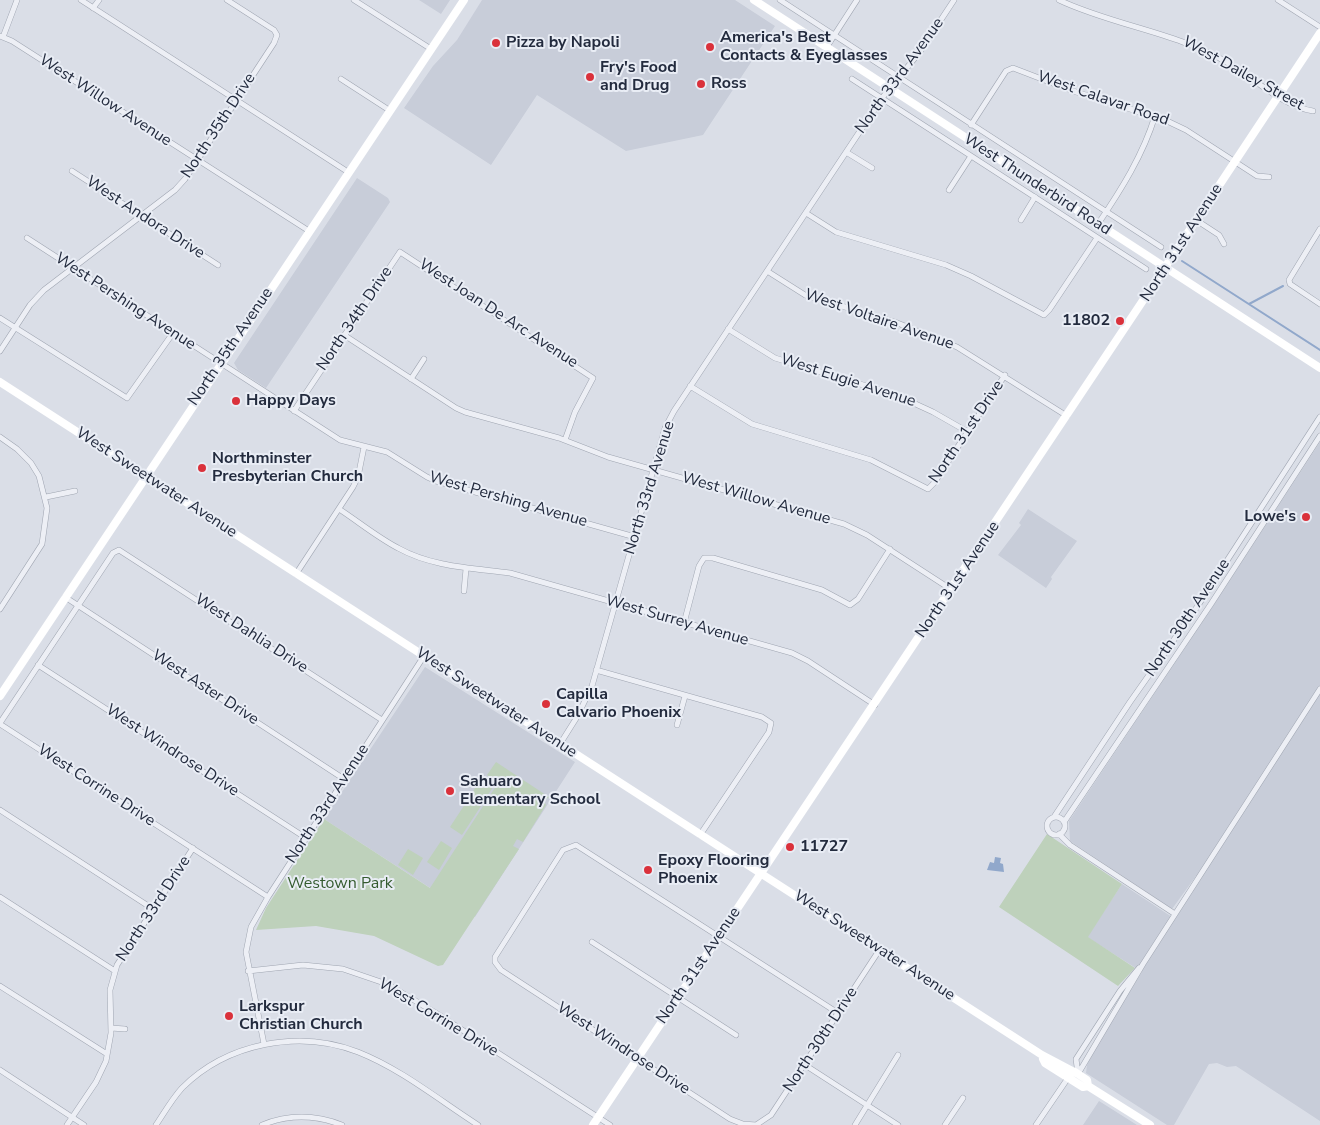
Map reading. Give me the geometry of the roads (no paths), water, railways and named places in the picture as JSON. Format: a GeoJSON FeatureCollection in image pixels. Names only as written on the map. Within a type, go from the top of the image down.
{"type":"FeatureCollection","features":[{"type":"Feature","properties":{"kind":"street"},"geometry":{"type":"LineString","coordinates":[[2,36],[17,0]]}},
{"type":"Feature","properties":{"kind":"street"},"geometry":{"type":"LineString","coordinates":[[81,0],[348,172]]}},
{"type":"Feature","properties":{"kind":"street"},"geometry":{"type":"LineString","coordinates":[[93,8],[99,0]]}},
{"type":"Feature","properties":{"kind":"street","name":"North 35th Drive"},"geometry":{"type":"LineString","coordinates":[[0,352],[38,296],[72,267],[143,217],[175,190],[198,160],[277,35],[274,30],[227,0]]}},
{"type":"Feature","properties":{"kind":"street"},"geometry":{"type":"LineString","coordinates":[[354,0],[430,49]]}},
{"type":"Feature","properties":{"kind":"street","name":"North 35th Avenue"},"geometry":{"type":"LineString","coordinates":[[0,696],[220,363],[464,0]]}},
{"type":"Feature","properties":{"kind":"street","name":"West Thunderbird Road"},"geometry":{"type":"LineString","coordinates":[[780,0],[1161,246]]}},
{"type":"Feature","properties":{"kind":"street"},"geometry":{"type":"LineString","coordinates":[[826,48],[857,0]]}},
{"type":"Feature","properties":{"kind":"street","name":"North 33rd Avenue"},"geometry":{"type":"LineString","coordinates":[[560,744],[587,697],[596,670],[665,428],[690,386],[882,98],[919,53],[954,0]]}},
{"type":"Feature","properties":{"kind":"street","name":"West Dailey Street"},"geometry":{"type":"LineString","coordinates":[[1058,0],[1092,14],[1181,39],[1229,64],[1298,109],[1313,111]]}},
{"type":"Feature","properties":{"kind":"street"},"geometry":{"type":"LineString","coordinates":[[1278,0],[1320,27]]}},
{"type":"Feature","properties":{"kind":"street","name":"West Thunderbird Road"},"geometry":{"type":"LineString","coordinates":[[758,1],[826,48],[1320,368]]}},
{"type":"Feature","properties":{"kind":"street","name":"North 31st Avenue"},"geometry":{"type":"LineString","coordinates":[[593,1125],[677,997],[952,590],[1320,33]]}},
{"type":"Feature","properties":{"kind":"street","name":"West Willow Avenue"},"geometry":{"type":"LineString","coordinates":[[2,36],[309,231]]}},
{"type":"Feature","properties":{"kind":"street","name":"West Calavar Road"},"geometry":{"type":"LineString","coordinates":[[971,125],[1006,71],[1013,68],[1074,91],[1155,116],[1181,127],[1257,176],[1269,178]]}},
{"type":"Feature","properties":{"kind":"street"},"geometry":{"type":"LineString","coordinates":[[341,79],[389,110]]}},
{"type":"Feature","properties":{"kind":"street","name":"West Thunderbird Road"},"geometry":{"type":"LineString","coordinates":[[852,79],[1146,269]]}},
{"type":"Feature","properties":{"kind":"street"},"geometry":{"type":"LineString","coordinates":[[1098,224],[1134,167],[1155,116]]}},
{"type":"Feature","properties":{"kind":"street","name":"North 33rd Avenue"},"geometry":{"type":"LineString","coordinates":[[846,152],[872,168]]}},
{"type":"Feature","properties":{"kind":"street"},"geometry":{"type":"LineString","coordinates":[[949,190],[971,156]]}},
{"type":"Feature","properties":{"kind":"street","name":"West Andora Drive"},"geometry":{"type":"LineString","coordinates":[[72,171],[218,265]]}},
{"type":"Feature","properties":{"kind":"street"},"geometry":{"type":"LineString","coordinates":[[1021,220],[1035,197]]}},
{"type":"Feature","properties":{"kind":"street"},"geometry":{"type":"LineString","coordinates":[[806,213],[836,232],[946,265],[971,276],[1044,315],[1097,238]]}},
{"type":"Feature","properties":{"kind":"street"},"geometry":{"type":"LineString","coordinates":[[1196,220],[1219,235],[1224,244]]}},
{"type":"Feature","properties":{"kind":"street"},"geometry":{"type":"LineString","coordinates":[[1320,229],[1289,280],[1290,284],[1320,304]]}},
{"type":"Feature","properties":{"kind":"street","name":"West Pershing Avenue"},"geometry":{"type":"LineString","coordinates":[[26,238],[340,440],[387,452],[427,477],[436,480],[635,537]]}},
{"type":"Feature","properties":{"kind":"street","name":"North 34th Drive"},"geometry":{"type":"LineString","coordinates":[[294,411],[400,252]]}},
{"type":"Feature","properties":{"kind":"street","name":"West Joan De Arc Avenue"},"geometry":{"type":"LineString","coordinates":[[400,252],[593,378],[575,412],[566,440]]}},
{"type":"Feature","properties":{"kind":"street","name":"West Voltaire Avenue"},"geometry":{"type":"LineString","coordinates":[[767,271],[805,295],[895,322],[957,347],[1005,375],[1067,416]]}},
{"type":"Feature","properties":{"kind":"street"},"geometry":{"type":"LineString","coordinates":[[0,318],[127,398],[173,333]]}},
{"type":"Feature","properties":{"kind":"street","name":"West Eugie Avenue"},"geometry":{"type":"LineString","coordinates":[[728,329],[775,358],[896,395],[933,412],[968,432]]}},
{"type":"Feature","properties":{"kind":"street","name":"West Willow Avenue"},"geometry":{"type":"LineString","coordinates":[[344,335],[456,408],[566,440],[602,455],[844,524],[890,549],[952,590]]}},
{"type":"Feature","properties":{"kind":"street"},"geometry":{"type":"LineString","coordinates":[[411,379],[424,359]]}},
{"type":"Feature","properties":{"kind":"street","name":"North 31st Drive"},"geometry":{"type":"LineString","coordinates":[[690,386],[752,424],[871,460],[928,489],[1005,375]]}},
{"type":"Feature","properties":{"kind":"street","name":"West Sweetwater Avenue"},"geometry":{"type":"LineString","coordinates":[[0,382],[1042,1055],[1050,1056],[1086,1087],[1150,1125]]}},
{"type":"Feature","properties":{"kind":"street","name":"North 30th Avenue"},"geometry":{"type":"LineString","coordinates":[[1054,817],[1130,702],[1197,607],[1320,416]]}},
{"type":"Feature","properties":{"kind":"street"},"geometry":{"type":"LineString","coordinates":[[0,436],[17,448],[31,463],[39,476],[46,497],[47,508],[42,544],[0,609]]}},
{"type":"Feature","properties":{"kind":"street","name":"North 30th Avenue"},"geometry":{"type":"LineString","coordinates":[[1059,834],[1064,828],[1064,822],[1211,604],[1320,436]]}},
{"type":"Feature","properties":{"kind":"street"},"geometry":{"type":"LineString","coordinates":[[296,574],[340,509],[358,477],[364,447]]}},
{"type":"Feature","properties":{"kind":"street"},"geometry":{"type":"LineString","coordinates":[[46,497],[74,491]]}},
{"type":"Feature","properties":{"kind":"street","name":"West Surrey Avenue"},"geometry":{"type":"LineString","coordinates":[[340,509],[399,549],[436,562],[466,569],[510,573],[800,656],[875,705]]}},
{"type":"Feature","properties":{"kind":"street"},"geometry":{"type":"LineString","coordinates":[[684,623],[699,566],[704,558],[713,558],[822,590],[850,605],[858,599],[890,549]]}},
{"type":"Feature","properties":{"kind":"street","name":"West Dahlia Drive"},"geometry":{"type":"LineString","coordinates":[[78,605],[113,553],[119,550],[382,720]]}},
{"type":"Feature","properties":{"kind":"street"},"geometry":{"type":"LineString","coordinates":[[464,591],[466,569]]}},
{"type":"Feature","properties":{"kind":"street","name":"West Aster Drive"},"geometry":{"type":"LineString","coordinates":[[65,597],[344,779]]}},
{"type":"Feature","properties":{"kind":"street"},"geometry":{"type":"LineString","coordinates":[[0,723],[78,605]]}},
{"type":"Feature","properties":{"kind":"street","name":"North 33rd Avenue"},"geometry":{"type":"LineString","coordinates":[[264,1044],[248,971],[246,952],[250,930],[268,897],[424,656]]}},
{"type":"Feature","properties":{"kind":"street","name":"West Windrose Drive"},"geometry":{"type":"LineString","coordinates":[[38,665],[306,838]]}},
{"type":"Feature","properties":{"kind":"street"},"geometry":{"type":"LineString","coordinates":[[596,670],[762,717],[771,723],[768,732],[700,835]]}},
{"type":"Feature","properties":{"kind":"street"},"geometry":{"type":"LineString","coordinates":[[1078,1074],[1143,964],[1320,688]]}},
{"type":"Feature","properties":{"kind":"street"},"geometry":{"type":"LineString","coordinates":[[677,724],[685,696]]}},
{"type":"Feature","properties":{"kind":"street","name":"West Corrine Drive"},"geometry":{"type":"LineString","coordinates":[[0,723],[268,897]]}},
{"type":"Feature","properties":{"kind":"street"},"geometry":{"type":"LineString","coordinates":[[0,810],[152,909]]}},
{"type":"Feature","properties":{"kind":"street"},"geometry":{"type":"LineString","coordinates":[[1064,822],[1060,818],[1054,817],[1048,822],[1047,828],[1052,834],[1059,834],[1070,846],[1175,914]]}},
{"type":"Feature","properties":{"kind":"street","name":"West Windrose Drive"},"geometry":{"type":"LineString","coordinates":[[718,936],[581,847],[570,846],[563,850],[497,953],[495,962],[501,970],[730,1119],[743,1124],[756,1125]]}},
{"type":"Feature","properties":{"kind":"street","name":"North 33rd Drive"},"geometry":{"type":"LineString","coordinates":[[67,1125],[96,1082],[107,1054],[111,1028],[109,1003],[115,971],[152,909],[193,848]]}},
{"type":"Feature","properties":{"kind":"street"},"geometry":{"type":"LineString","coordinates":[[0,897],[115,971]]}},
{"type":"Feature","properties":{"kind":"street"},"geometry":{"type":"LineString","coordinates":[[718,936],[838,1013]]}},
{"type":"Feature","properties":{"kind":"street"},"geometry":{"type":"LineString","coordinates":[[592,942],[736,1035]]}},
{"type":"Feature","properties":{"kind":"street","name":"North 30th Drive"},"geometry":{"type":"LineString","coordinates":[[756,1125],[776,1109],[880,949]]}},
{"type":"Feature","properties":{"kind":"street"},"geometry":{"type":"LineString","coordinates":[[1078,1074],[1076,1059],[1124,984],[1143,964]]}},
{"type":"Feature","properties":{"kind":"street","name":"West Corrine Drive"},"geometry":{"type":"LineString","coordinates":[[248,971],[303,965],[343,969],[387,984],[436,1013],[610,1125]]}},
{"type":"Feature","properties":{"kind":"street"},"geometry":{"type":"LineString","coordinates":[[0,986],[107,1054]]}},
{"type":"Feature","properties":{"kind":"street"},"geometry":{"type":"LineString","coordinates":[[111,1028],[125,1029]]}},
{"type":"Feature","properties":{"kind":"street"},"geometry":{"type":"LineString","coordinates":[[156,1125],[176,1096],[205,1069],[228,1056],[264,1044],[283,1041],[329,1044],[356,1051],[390,1068],[478,1125]]}},
{"type":"Feature","properties":{"kind":"street"},"geometry":{"type":"LineString","coordinates":[[855,1125],[898,1055]]}},
{"type":"Feature","properties":{"kind":"street","name":"West Sweetwater Avenue"},"geometry":{"type":"LineString","coordinates":[[1042,1055],[1045,1063],[1067,1072]]}},
{"type":"Feature","properties":{"kind":"street"},"geometry":{"type":"LineString","coordinates":[[805,1065],[898,1125]]}},
{"type":"Feature","properties":{"kind":"street"},"geometry":{"type":"LineString","coordinates":[[0,1070],[84,1125]]}},
{"type":"Feature","properties":{"kind":"street"},"geometry":{"type":"LineString","coordinates":[[1036,1125],[1067,1072],[1078,1074]]}},
{"type":"Feature","properties":{"kind":"street","name":"West Sweetwater Avenue"},"geometry":{"type":"LineString","coordinates":[[1078,1074],[1087,1080],[1086,1087]]}},
{"type":"Feature","properties":{"kind":"street"},"geometry":{"type":"LineString","coordinates":[[945,1125],[963,1098]]}},
{"type":"Feature","properties":{"kind":"street"},"geometry":{"type":"LineString","coordinates":[[262,1125],[281,1119],[314,1117],[342,1125]]}},
{"type":"Feature","properties":{"kind":"water"},"geometry":{"type":"Polygon","coordinates":[[[995,857],[1001,858],[1000,863],[1003,864],[1004,872],[987,870],[990,862],[994,863],[995,857]]]}},
{"type":"Feature","properties":{"kind":"waterway"},"geometry":{"type":"LineString","coordinates":[[1182,261],[1320,350]]}},
{"type":"Feature","properties":{"kind":"waterway"},"geometry":{"type":"LineString","coordinates":[[1249,304],[1283,286]]}},
{"type":"Feature","properties":{"kind":"place","name":"Pizza by Napoli"},"geometry":{"type":"Point","coordinates":[496,43]}},
{"type":"Feature","properties":{"kind":"place","name":"America's Best Contacts & Eyeglasses"},"geometry":{"type":"Point","coordinates":[710,47]}},
{"type":"Feature","properties":{"kind":"place","name":"Fry's Food and Drug"},"geometry":{"type":"Point","coordinates":[590,77]}},
{"type":"Feature","properties":{"kind":"place","name":"Ross"},"geometry":{"type":"Point","coordinates":[701,84]}},
{"type":"Feature","properties":{"kind":"place","name":"11802"},"geometry":{"type":"Point","coordinates":[1120,321]}},
{"type":"Feature","properties":{"kind":"place","name":"Happy Days"},"geometry":{"type":"Point","coordinates":[236,401]}},
{"type":"Feature","properties":{"kind":"place","name":"Northminster Presbyterian Church"},"geometry":{"type":"Point","coordinates":[202,468]}},
{"type":"Feature","properties":{"kind":"place","name":"Lowe's"},"geometry":{"type":"Point","coordinates":[1306,517]}},
{"type":"Feature","properties":{"kind":"place","name":"Capilla Calvario Phoenix"},"geometry":{"type":"Point","coordinates":[546,704]}},
{"type":"Feature","properties":{"kind":"place","name":"Sahuaro Elementary School"},"geometry":{"type":"Point","coordinates":[450,791]}},
{"type":"Feature","properties":{"kind":"place","name":"11727"},"geometry":{"type":"Point","coordinates":[790,847]}},
{"type":"Feature","properties":{"kind":"place","name":"Epoxy Flooring Phoenix"},"geometry":{"type":"Point","coordinates":[648,870]}},
{"type":"Feature","properties":{"kind":"place","name":"Larkspur Christian Church"},"geometry":{"type":"Point","coordinates":[229,1016]}},
{"type":"Feature","properties":{"kind":"park label","name":"Westown Park"},"geometry":{"type":"Point","coordinates":[340,884]}}]}
